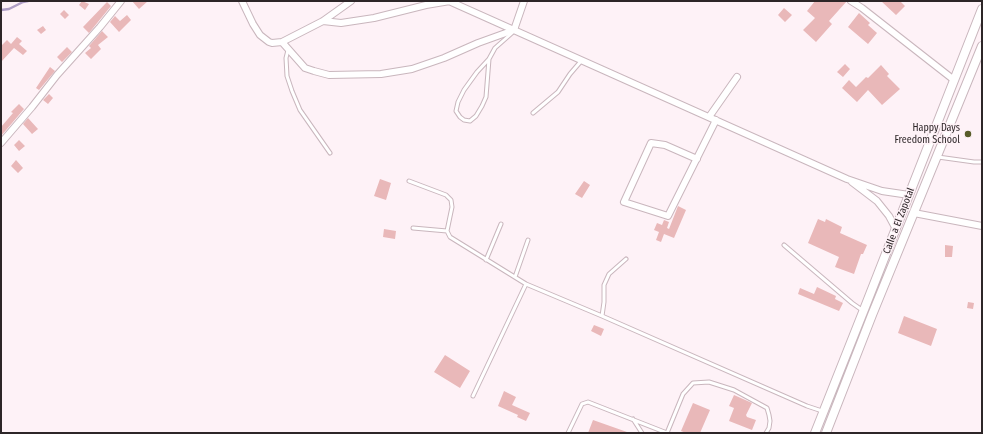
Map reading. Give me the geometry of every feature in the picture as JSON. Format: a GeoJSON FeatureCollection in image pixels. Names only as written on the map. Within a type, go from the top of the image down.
{"type":"FeatureCollection","features":[{"type":"Feature","properties":{"kind":"street"},"geometry":{"type":"LineString","coordinates":[[1,143],[121,1]]}},
{"type":"Feature","properties":{"kind":"street"},"geometry":{"type":"LineString","coordinates":[[242,1],[253,24],[260,34],[272,44],[282,42],[323,21],[351,1]]}},
{"type":"Feature","properties":{"kind":"street"},"geometry":{"type":"LineString","coordinates":[[323,21],[342,23],[374,18],[449,1],[848,179],[882,191],[909,195]]}},
{"type":"Feature","properties":{"kind":"street"},"geometry":{"type":"LineString","coordinates":[[514,30],[524,1]]}},
{"type":"Feature","properties":{"kind":"street"},"geometry":{"type":"LineString","coordinates":[[852,1],[954,80]]}},
{"type":"Feature","properties":{"kind":"street","name":"Calle a El Zapotal"},"geometry":{"type":"LineString","coordinates":[[815,433],[982,9]]}},
{"type":"Feature","properties":{"kind":"street"},"geometry":{"type":"LineString","coordinates":[[282,42],[305,68],[314,71],[329,75],[382,74],[412,69],[514,30]]}},
{"type":"Feature","properties":{"kind":"street","name":"Calle a El Zapotal"},"geometry":{"type":"LineString","coordinates":[[826,433],[982,46]]}},
{"type":"Feature","properties":{"kind":"street"},"geometry":{"type":"LineString","coordinates":[[709,117],[737,76]]}},
{"type":"Feature","properties":{"kind":"street"},"geometry":{"type":"LineString","coordinates":[[697,159],[665,145],[651,144],[624,202],[668,216],[697,159],[716,120]]}},
{"type":"Feature","properties":{"kind":"street"},"geometry":{"type":"LineString","coordinates":[[848,179],[877,201],[896,229]]}},
{"type":"Feature","properties":{"kind":"street"},"geometry":{"type":"LineString","coordinates":[[914,213],[982,226]]}},
{"type":"Feature","properties":{"kind":"lane"},"geometry":{"type":"LineString","coordinates":[[489,59],[486,97],[476,116],[470,120],[464,120],[456,111],[458,102],[464,90],[489,59],[495,48],[514,30]]}},
{"type":"Feature","properties":{"kind":"lane"},"geometry":{"type":"LineString","coordinates":[[288,50],[286,58],[287,76],[292,92],[300,110],[330,153]]}},
{"type":"Feature","properties":{"kind":"lane"},"geometry":{"type":"LineString","coordinates":[[534,113],[558,92],[582,60]]}},
{"type":"Feature","properties":{"kind":"lane"},"geometry":{"type":"LineString","coordinates":[[937,157],[982,162]]}},
{"type":"Feature","properties":{"kind":"lane"},"geometry":{"type":"LineString","coordinates":[[409,181],[446,195],[451,200],[452,207],[447,231],[450,237],[526,284],[824,412]]}},
{"type":"Feature","properties":{"kind":"lane"},"geometry":{"type":"LineString","coordinates":[[486,260],[501,224]]}},
{"type":"Feature","properties":{"kind":"lane"},"geometry":{"type":"LineString","coordinates":[[413,228],[447,231]]}},
{"type":"Feature","properties":{"kind":"lane"},"geometry":{"type":"LineString","coordinates":[[515,277],[528,240]]}},
{"type":"Feature","properties":{"kind":"lane"},"geometry":{"type":"LineString","coordinates":[[784,245],[852,303],[864,311]]}},
{"type":"Feature","properties":{"kind":"lane"},"geometry":{"type":"LineString","coordinates":[[602,316],[604,285],[609,274],[626,259]]}},
{"type":"Feature","properties":{"kind":"lane"},"geometry":{"type":"LineString","coordinates":[[473,396],[526,284]]}},
{"type":"Feature","properties":{"kind":"lane"},"geometry":{"type":"LineString","coordinates":[[568,433],[582,404],[588,402],[667,433],[684,394],[693,383],[709,382],[734,390],[767,408],[770,421],[766,433]]}},
{"type":"Feature","properties":{"kind":"lane"},"geometry":{"type":"LineString","coordinates":[[633,420],[642,433]]}},
{"type":"Feature","properties":{"kind":"building"},"geometry":{"type":"Polygon","coordinates":[[[82,1],[89,4],[85,10],[79,5],[82,1]]]}},
{"type":"Feature","properties":{"kind":"building"},"geometry":{"type":"Polygon","coordinates":[[[132,1],[148,1],[139,9],[132,1]]]}},
{"type":"Feature","properties":{"kind":"building"},"geometry":{"type":"Polygon","coordinates":[[[815,1],[847,1],[829,21],[832,24],[816,42],[803,30],[815,18],[807,11],[815,1]]]}},
{"type":"Feature","properties":{"kind":"building"},"geometry":{"type":"Polygon","coordinates":[[[881,1],[900,1],[905,6],[896,15],[881,1]]]}},
{"type":"Feature","properties":{"kind":"building"},"geometry":{"type":"Polygon","coordinates":[[[107,2],[111,6],[89,33],[83,27],[107,2]]]}},
{"type":"Feature","properties":{"kind":"building"},"geometry":{"type":"Polygon","coordinates":[[[784,8],[792,15],[785,22],[778,15],[784,8]]]}},
{"type":"Feature","properties":{"kind":"building"},"geometry":{"type":"Polygon","coordinates":[[[64,10],[69,15],[65,19],[60,14],[64,10]]]}},
{"type":"Feature","properties":{"kind":"building"},"geometry":{"type":"Polygon","coordinates":[[[859,13],[870,23],[868,25],[877,33],[868,44],[848,27],[859,13]]]}},
{"type":"Feature","properties":{"kind":"building"},"geometry":{"type":"Polygon","coordinates":[[[127,15],[131,20],[119,32],[110,22],[115,16],[120,21],[127,15]]]}},
{"type":"Feature","properties":{"kind":"building"},"geometry":{"type":"Polygon","coordinates":[[[43,26],[46,30],[41,34],[37,30],[43,26]]]}},
{"type":"Feature","properties":{"kind":"building"},"geometry":{"type":"Polygon","coordinates":[[[102,31],[108,37],[98,45],[101,49],[91,59],[85,53],[91,48],[89,46],[102,31]]]}},
{"type":"Feature","properties":{"kind":"building"},"geometry":{"type":"Polygon","coordinates":[[[17,37],[22,41],[19,44],[27,51],[23,55],[14,48],[1,62],[1,46],[7,40],[11,44],[17,37]]]}},
{"type":"Feature","properties":{"kind":"building"},"geometry":{"type":"Polygon","coordinates":[[[67,47],[72,52],[62,62],[57,57],[67,47]]]}},
{"type":"Feature","properties":{"kind":"building"},"geometry":{"type":"Polygon","coordinates":[[[845,64],[850,69],[843,77],[837,72],[845,64]]]}},
{"type":"Feature","properties":{"kind":"building"},"geometry":{"type":"Polygon","coordinates":[[[881,65],[889,74],[887,76],[900,89],[882,105],[868,90],[857,102],[842,88],[849,80],[856,87],[881,65]]]}},
{"type":"Feature","properties":{"kind":"building"},"geometry":{"type":"Polygon","coordinates":[[[50,67],[55,71],[39,90],[36,88],[50,67]]]}},
{"type":"Feature","properties":{"kind":"building"},"geometry":{"type":"Polygon","coordinates":[[[49,94],[53,98],[48,104],[43,100],[49,94]]]}},
{"type":"Feature","properties":{"kind":"building"},"geometry":{"type":"Polygon","coordinates":[[[19,104],[24,109],[1,136],[1,127],[13,113],[11,112],[19,104]]]}},
{"type":"Feature","properties":{"kind":"building"},"geometry":{"type":"Polygon","coordinates":[[[28,118],[38,129],[32,134],[23,124],[28,118]]]}},
{"type":"Feature","properties":{"kind":"building"},"geometry":{"type":"Polygon","coordinates":[[[19,140],[25,146],[19,151],[14,145],[19,140]]]}},
{"type":"Feature","properties":{"kind":"building"},"geometry":{"type":"Polygon","coordinates":[[[16,160],[23,168],[18,173],[11,166],[16,160]]]}},
{"type":"Feature","properties":{"kind":"building"},"geometry":{"type":"Polygon","coordinates":[[[380,179],[391,183],[386,200],[374,196],[380,179]]]}},
{"type":"Feature","properties":{"kind":"building"},"geometry":{"type":"Polygon","coordinates":[[[584,181],[590,185],[582,198],[575,194],[584,181]]]}},
{"type":"Feature","properties":{"kind":"building"},"geometry":{"type":"Polygon","coordinates":[[[678,206],[686,210],[674,238],[664,234],[661,242],[656,240],[659,232],[654,230],[657,223],[662,225],[664,220],[669,222],[667,228],[669,229],[678,206]]]}},
{"type":"Feature","properties":{"kind":"building"},"geometry":{"type":"Polygon","coordinates":[[[818,219],[825,222],[826,219],[842,227],[840,233],[867,245],[863,254],[861,254],[854,274],[835,267],[839,257],[808,243],[818,219]]]}},
{"type":"Feature","properties":{"kind":"building"},"geometry":{"type":"Polygon","coordinates":[[[384,229],[396,231],[395,239],[383,237],[384,229]]]}},
{"type":"Feature","properties":{"kind":"building"},"geometry":{"type":"Polygon","coordinates":[[[945,245],[953,246],[952,257],[945,257],[945,245]]]}},
{"type":"Feature","properties":{"kind":"building"},"geometry":{"type":"Polygon","coordinates":[[[817,287],[836,296],[835,299],[843,303],[839,311],[798,294],[800,288],[814,294],[817,287]]]}},
{"type":"Feature","properties":{"kind":"building"},"geometry":{"type":"Polygon","coordinates":[[[968,302],[974,303],[973,309],[967,308],[968,302]]]}},
{"type":"Feature","properties":{"kind":"building"},"geometry":{"type":"Polygon","coordinates":[[[904,316],[937,329],[931,346],[898,333],[904,316]]]}},
{"type":"Feature","properties":{"kind":"building"},"geometry":{"type":"Polygon","coordinates":[[[594,325],[604,329],[601,336],[591,331],[594,325]]]}},
{"type":"Feature","properties":{"kind":"building"},"geometry":{"type":"Polygon","coordinates":[[[445,355],[470,371],[460,388],[434,372],[445,355]]]}},
{"type":"Feature","properties":{"kind":"building"},"geometry":{"type":"Polygon","coordinates":[[[504,391],[516,397],[512,405],[530,413],[526,421],[517,417],[518,415],[498,406],[504,391]]]}},
{"type":"Feature","properties":{"kind":"building"},"geometry":{"type":"Polygon","coordinates":[[[734,395],[752,403],[746,415],[747,417],[756,420],[752,430],[729,421],[734,408],[729,406],[734,395]]]}},
{"type":"Feature","properties":{"kind":"building"},"geometry":{"type":"Polygon","coordinates":[[[693,403],[710,410],[700,433],[686,433],[681,431],[693,403]]]}},
{"type":"Feature","properties":{"kind":"building"},"geometry":{"type":"Polygon","coordinates":[[[593,420],[627,432],[627,433],[588,433],[593,420]]]}},
{"type":"Feature","properties":{"kind":"waterway"},"geometry":{"type":"LineString","coordinates":[[1,10],[9,9],[28,1]]}},
{"type":"Feature","properties":{"kind":"place","name":"Happy Days Freedom School"},"geometry":{"type":"Point","coordinates":[968,134]}}]}
